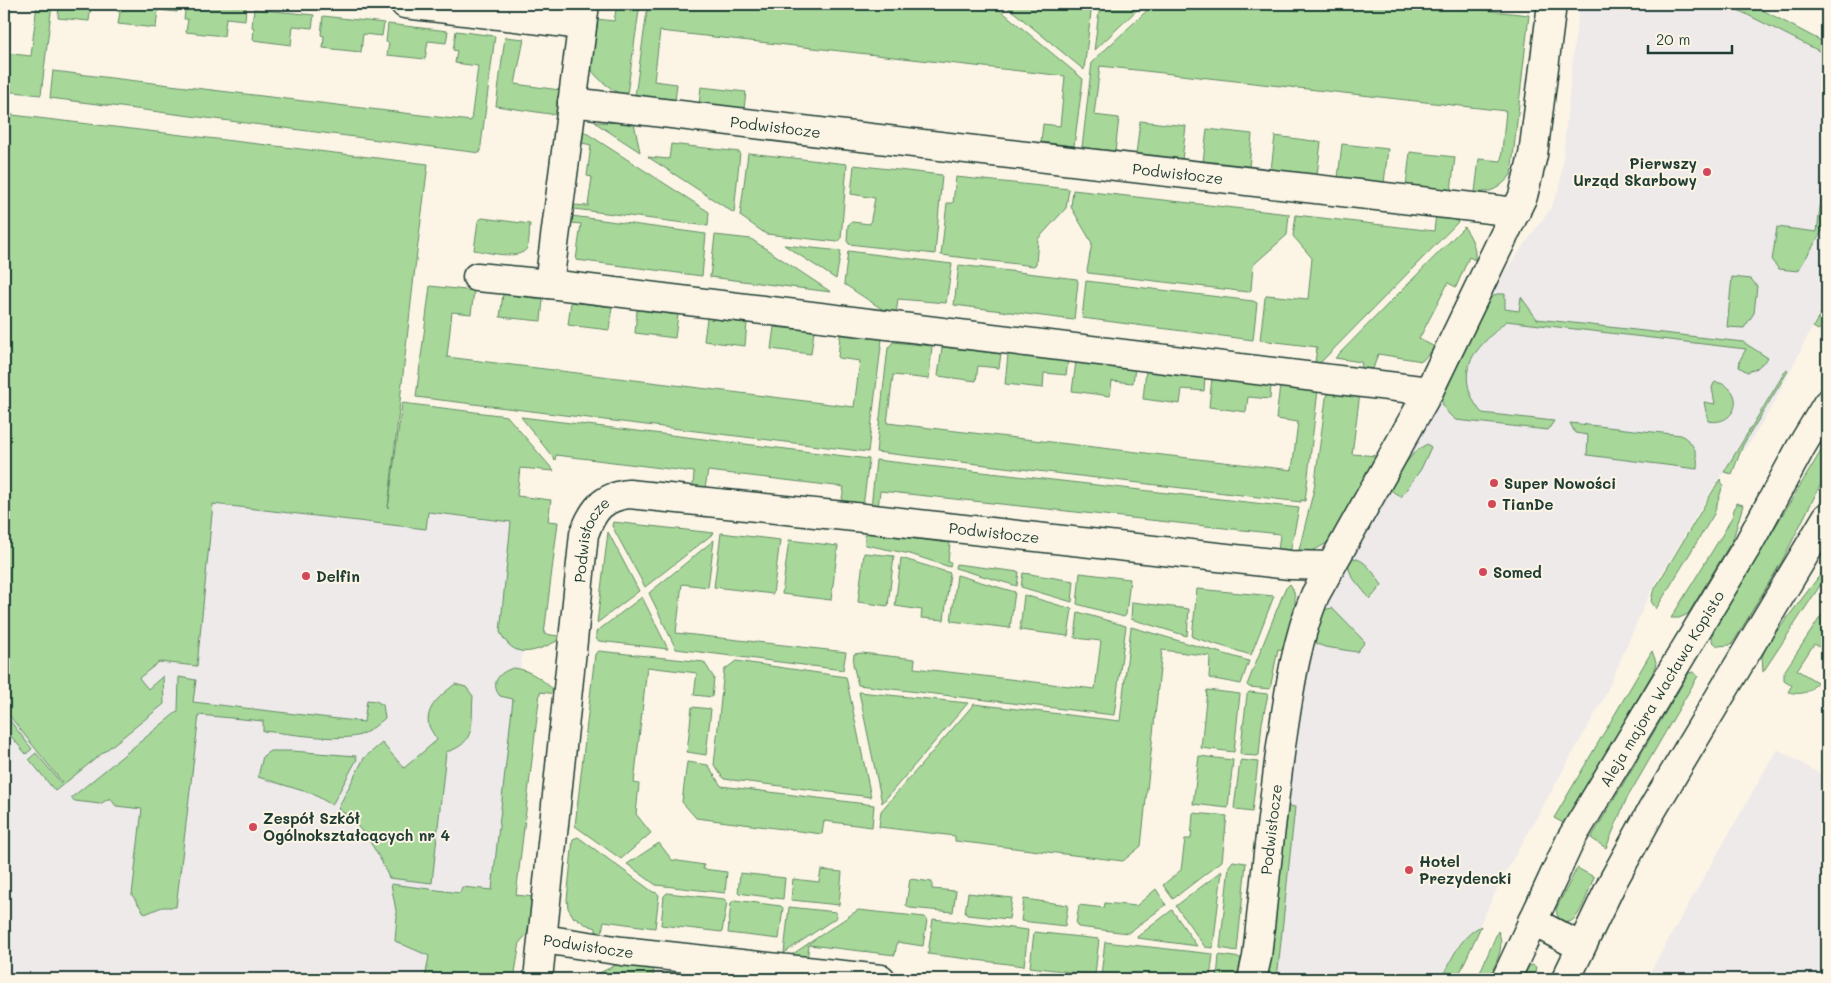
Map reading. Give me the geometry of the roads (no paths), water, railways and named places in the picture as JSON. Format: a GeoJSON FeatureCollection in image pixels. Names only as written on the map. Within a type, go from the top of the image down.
{"type":"FeatureCollection","features":[{"type":"Feature","properties":{"kind":"street"},"geometry":{"type":"LineString","coordinates":[[405,4],[583,14],[549,284]]}},
{"type":"Feature","properties":{"kind":"street","name":"Podwisłocze"},"geometry":{"type":"LineString","coordinates":[[1252,979],[1257,957],[1276,787],[1296,649],[1315,595],[1429,391],[1516,212],[1529,178],[1533,155],[1552,4]]}},
{"type":"Feature","properties":{"kind":"street","name":"Podwisłocze"},"geometry":{"type":"LineString","coordinates":[[572,102],[1516,212]]}},
{"type":"Feature","properties":{"kind":"street"},"geometry":{"type":"LineString","coordinates":[[477,277],[549,284],[1429,391]]}},
{"type":"Feature","properties":{"kind":"street","name":"Aleja majora Wacława Kopisto"},"geometry":{"type":"LineString","coordinates":[[1506,979],[1572,839],[1749,543],[1801,447],[1827,404]]}},
{"type":"Feature","properties":{"kind":"street","name":"Podwisłocze"},"geometry":{"type":"LineString","coordinates":[[881,979],[622,951],[543,939],[584,534],[599,505],[618,495],[629,494],[1290,565],[1331,566]]}},
{"type":"Feature","properties":{"kind":"street"},"geometry":{"type":"LineString","coordinates":[[1566,979],[1613,881],[1652,810],[1827,517]]}},
{"type":"Feature","properties":{"kind":"street"},"geometry":{"type":"LineString","coordinates":[[1532,921],[1581,947]]}},
{"type":"Feature","properties":{"kind":"street"},"geometry":{"type":"LineString","coordinates":[[538,979],[543,939]]}},
{"type":"Feature","properties":{"kind":"place","name":"Pierwszy Urząd Skarbowy"},"geometry":{"type":"Point","coordinates":[1707,172]}},
{"type":"Feature","properties":{"kind":"place","name":"Super Nowości"},"geometry":{"type":"Point","coordinates":[1494,483]}},
{"type":"Feature","properties":{"kind":"place","name":"TianDe"},"geometry":{"type":"Point","coordinates":[1492,504]}},
{"type":"Feature","properties":{"kind":"place","name":"Somed"},"geometry":{"type":"Point","coordinates":[1483,572]}},
{"type":"Feature","properties":{"kind":"place","name":"Delfin"},"geometry":{"type":"Point","coordinates":[306,576]}},
{"type":"Feature","properties":{"kind":"place","name":"Zespół Szkół Ogólnokształcących nr 4"},"geometry":{"type":"Point","coordinates":[253,827]}},
{"type":"Feature","properties":{"kind":"place","name":"Hotel Prezydencki"},"geometry":{"type":"Point","coordinates":[1409,870]}}]}
